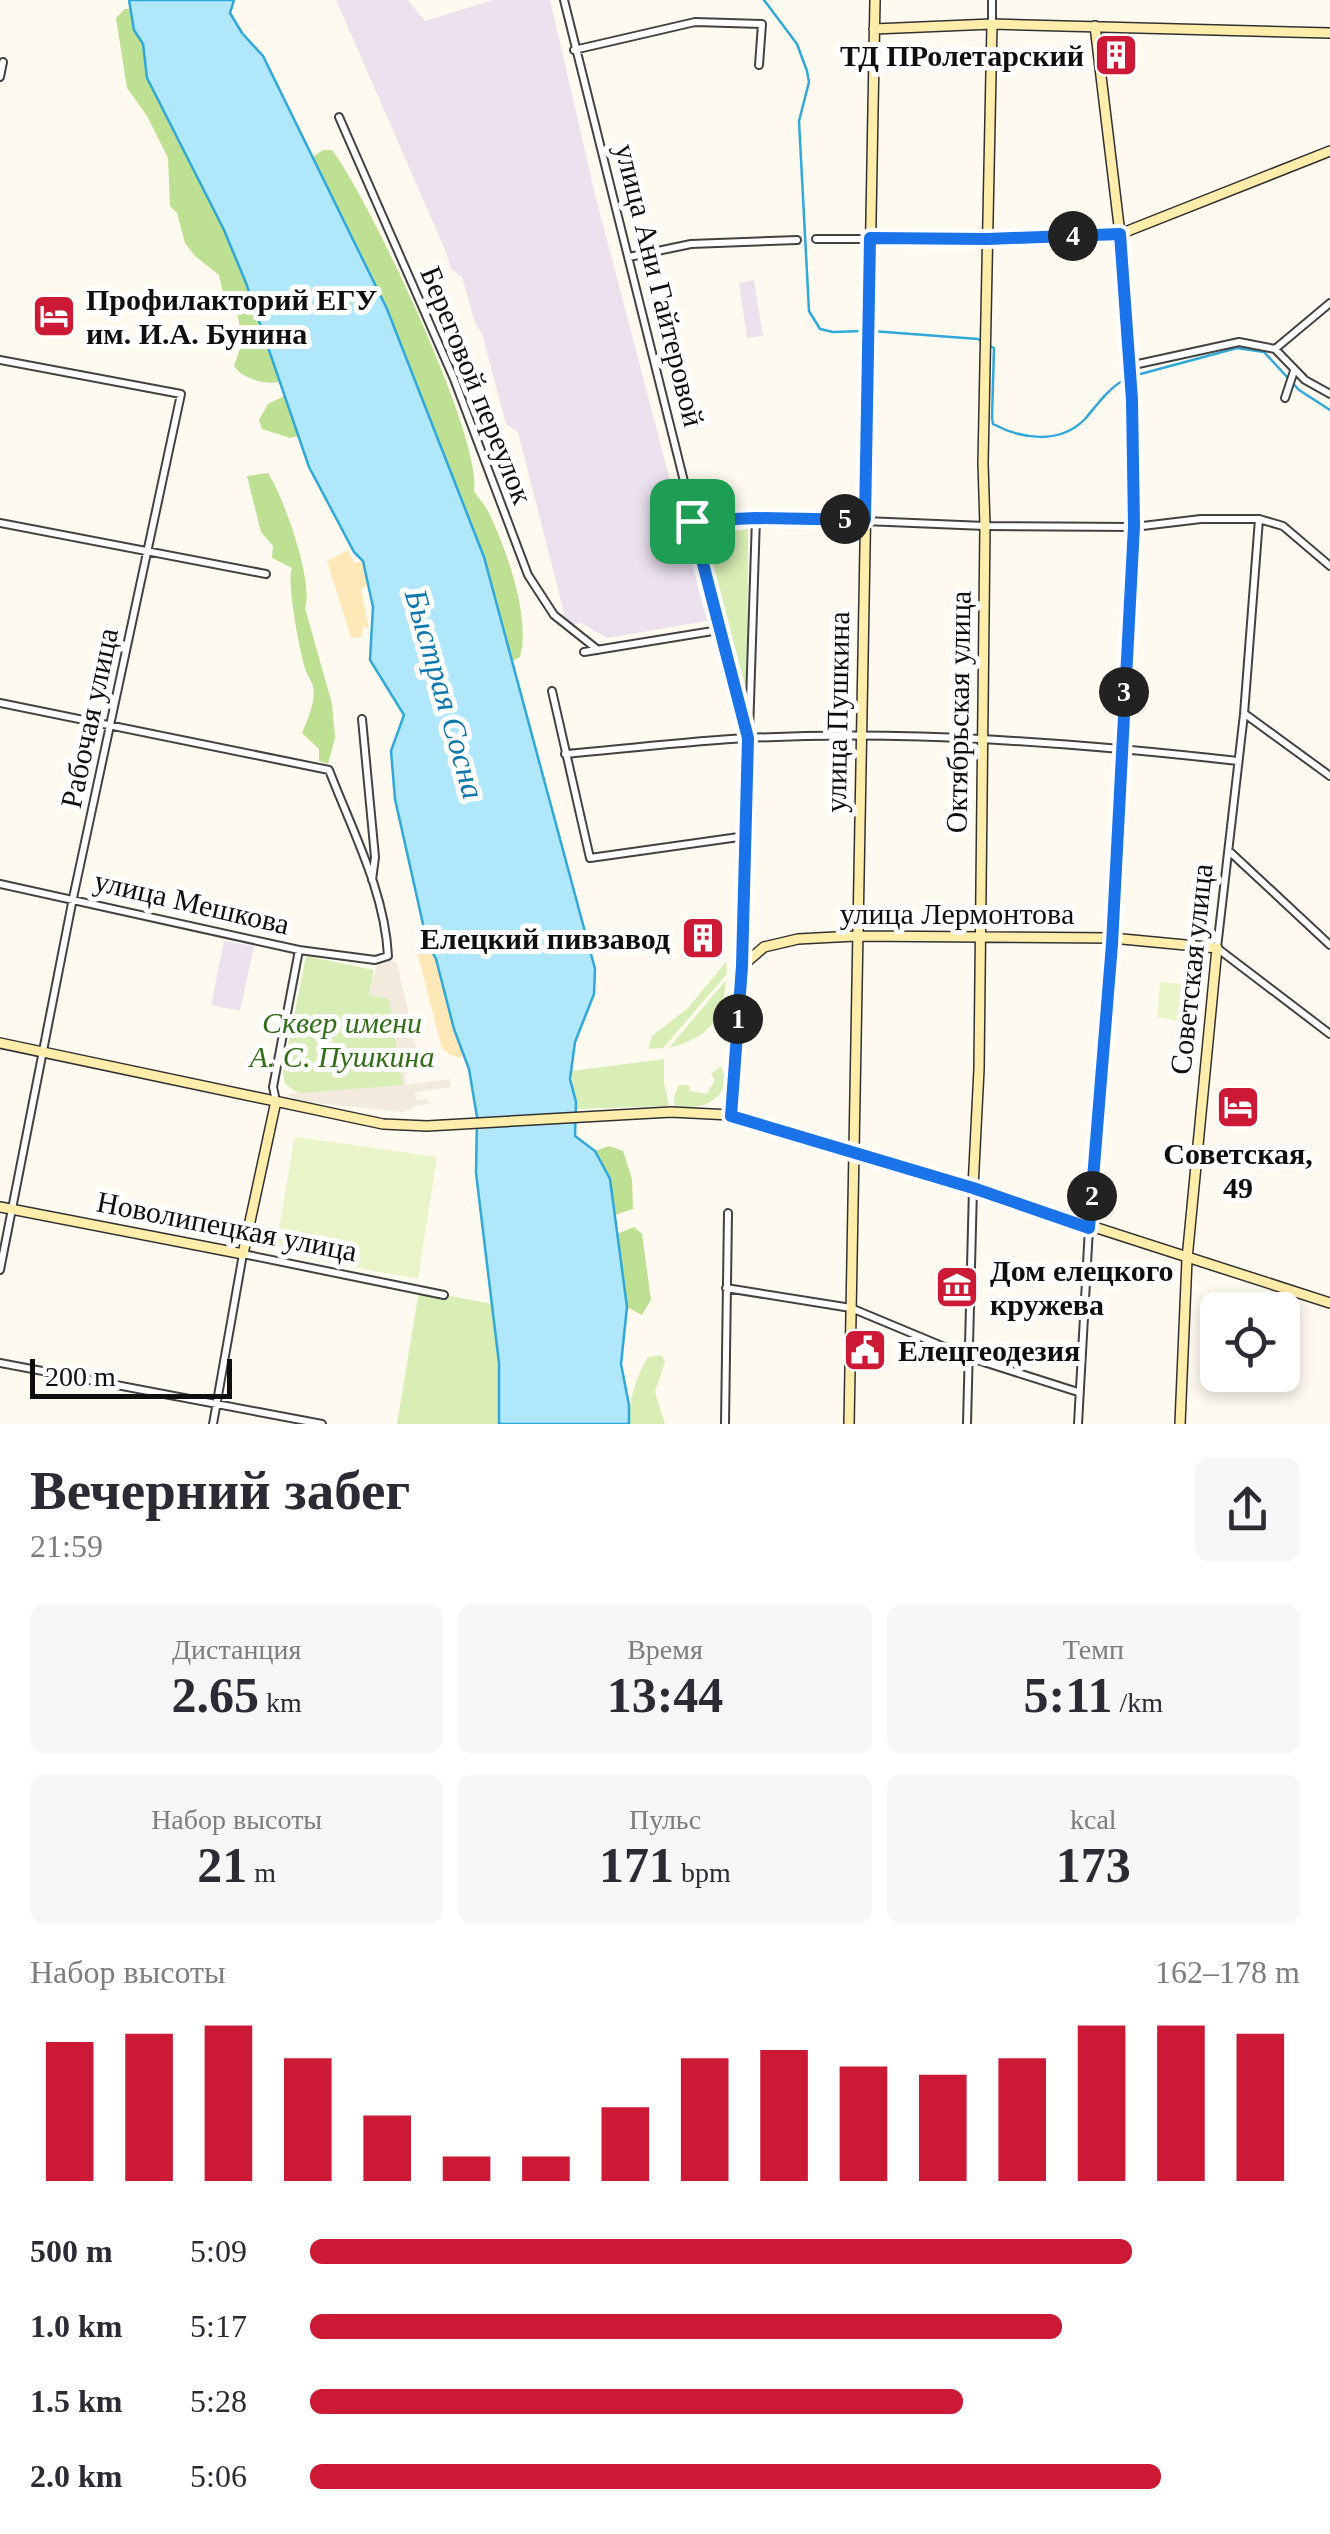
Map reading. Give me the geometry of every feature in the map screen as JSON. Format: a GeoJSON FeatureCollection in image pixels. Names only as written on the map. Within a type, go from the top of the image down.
{"type":"FeatureCollection","features":[{"type":"Feature","properties":{"kind":"street","name":"улица Ани Гайтеровой"},"geometry":{"type":"LineString","coordinates":[[564,0],[748,738],[742,966],[731,1116]]}},
{"type":"Feature","properties":{"kind":"street","name":"улица Пушкина"},"geometry":{"type":"LineString","coordinates":[[849,1424],[874,0]]}},
{"type":"Feature","properties":{"kind":"street","name":"Октябрьская улица"},"geometry":{"type":"LineString","coordinates":[[968,1424],[984,740],[983,463],[992,0]]}},
{"type":"Feature","properties":{"kind":"street"},"geometry":{"type":"LineString","coordinates":[[574,50],[695,22],[762,24],[759,66]]}},
{"type":"Feature","properties":{"kind":"street"},"geometry":{"type":"LineString","coordinates":[[874,28],[992,24],[1330,33]]}},
{"type":"Feature","properties":{"kind":"street"},"geometry":{"type":"LineString","coordinates":[[1078,1424],[1112,938],[1134,526],[1131,389],[1120,234],[1095,26]]}},
{"type":"Feature","properties":{"kind":"street"},"geometry":{"type":"LineString","coordinates":[[0,78],[3,62]]}},
{"type":"Feature","properties":{"kind":"street","name":"Береговой переулок"},"geometry":{"type":"LineString","coordinates":[[339,117],[454,380],[528,574],[554,615],[598,650]]}},
{"type":"Feature","properties":{"kind":"street"},"geometry":{"type":"LineString","coordinates":[[816,239],[1120,234],[1330,151]]}},
{"type":"Feature","properties":{"kind":"street"},"geometry":{"type":"LineString","coordinates":[[629,257],[691,244],[797,240]]}},
{"type":"Feature","properties":{"kind":"street"},"geometry":{"type":"LineString","coordinates":[[1275,349],[1330,303]]}},
{"type":"Feature","properties":{"kind":"street"},"geometry":{"type":"LineString","coordinates":[[1129,366],[1238,342],[1275,349],[1294,371],[1330,394]]}},
{"type":"Feature","properties":{"kind":"street","name":"Рабочая улица"},"geometry":{"type":"LineString","coordinates":[[0,360],[181,394],[44,1052],[5,1208]]}},
{"type":"Feature","properties":{"kind":"street"},"geometry":{"type":"LineString","coordinates":[[1285,398],[1294,371]]}},
{"type":"Feature","properties":{"kind":"street"},"geometry":{"type":"LineString","coordinates":[[748,738],[756,518]]}},
{"type":"Feature","properties":{"kind":"street"},"geometry":{"type":"LineString","coordinates":[[692,521],[756,518],[986,526],[1134,526],[1201,518],[1258,519],[1282,526],[1330,566]]}},
{"type":"Feature","properties":{"kind":"street","name":"Советская улица"},"geometry":{"type":"LineString","coordinates":[[1180,1424],[1187,1258],[1244,714],[1258,519]]}},
{"type":"Feature","properties":{"kind":"street"},"geometry":{"type":"LineString","coordinates":[[0,522],[266,574]]}},
{"type":"Feature","properties":{"kind":"street"},"geometry":{"type":"LineString","coordinates":[[584,652],[720,630]]}},
{"type":"Feature","properties":{"kind":"street"},"geometry":{"type":"LineString","coordinates":[[552,691],[590,858],[746,836]]}},
{"type":"Feature","properties":{"kind":"street"},"geometry":{"type":"LineString","coordinates":[[0,703],[329,770],[372,882]]}},
{"type":"Feature","properties":{"kind":"street"},"geometry":{"type":"LineString","coordinates":[[1244,714],[1330,776]]}},
{"type":"Feature","properties":{"kind":"street"},"geometry":{"type":"LineString","coordinates":[[362,719],[375,856],[372,882]]}},
{"type":"Feature","properties":{"kind":"street"},"geometry":{"type":"LineString","coordinates":[[565,754],[748,738],[862,737],[1120,748],[1238,761]]}},
{"type":"Feature","properties":{"kind":"street"},"geometry":{"type":"LineString","coordinates":[[1228,851],[1330,946]]}},
{"type":"Feature","properties":{"kind":"street","name":"улица Мешкова"},"geometry":{"type":"LineString","coordinates":[[0,884],[299,950],[375,960],[388,956],[387,929],[372,882]]}},
{"type":"Feature","properties":{"kind":"street","name":"улица Лермонтова"},"geometry":{"type":"LineString","coordinates":[[742,966],[764,947],[798,938],[1112,938],[1217,948]]}},
{"type":"Feature","properties":{"kind":"street"},"geometry":{"type":"LineString","coordinates":[[1217,948],[1330,1034]]}},
{"type":"Feature","properties":{"kind":"street"},"geometry":{"type":"LineString","coordinates":[[213,1424],[243,1254],[276,1102],[273,1087],[299,950]]}},
{"type":"Feature","properties":{"kind":"street"},"geometry":{"type":"LineString","coordinates":[[0,1043],[383,1124],[427,1126],[666,1112],[731,1116],[973,1188],[1330,1304]]}},
{"type":"Feature","properties":{"kind":"street"},"geometry":{"type":"LineString","coordinates":[[0,1270],[5,1208]]}},
{"type":"Feature","properties":{"kind":"street","name":"Новолипецкая улица"},"geometry":{"type":"LineString","coordinates":[[5,1208],[444,1295]]}},
{"type":"Feature","properties":{"kind":"street"},"geometry":{"type":"LineString","coordinates":[[725,1424],[728,1214]]}},
{"type":"Feature","properties":{"kind":"street"},"geometry":{"type":"LineString","coordinates":[[726,1288],[851,1308],[971,1358],[1078,1392]]}},
{"type":"Feature","properties":{"kind":"street"},"geometry":{"type":"LineString","coordinates":[[0,1363],[322,1424]]}},
{"type":"Feature","properties":{"kind":"shaded area"},"geometry":{"type":"Polygon","coordinates":[[[336,0],[408,0],[425,21],[493,0],[550,0],[596,198],[707,621],[607,638],[581,623],[567,625],[518,432],[506,424],[462,277],[451,269],[336,0]]]}},
{"type":"Feature","properties":{"kind":"shaded area"},"geometry":{"type":"Polygon","coordinates":[[[754,280],[763,336],[747,338],[739,283],[754,280]]]}},
{"type":"Feature","properties":{"kind":"shaded area"},"geometry":{"type":"Polygon","coordinates":[[[224,941],[254,946],[240,1011],[211,1005],[224,941]]]}},
{"type":"Feature","properties":{"kind":"shaded area"},"geometry":{"type":"Polygon","coordinates":[[[378,961],[397,962],[419,1062],[405,1075],[406,1085],[450,1079],[451,1087],[415,1092],[416,1100],[428,1099],[429,1104],[401,1112],[296,1101],[288,1094],[403,1085],[389,999],[369,995],[378,961]]]}},
{"type":"Feature","properties":{"kind":"green space"},"geometry":{"type":"Polygon","coordinates":[[[125,9],[132,9],[134,30],[143,44],[147,78],[224,230],[246,283],[279,382],[254,380],[234,366],[242,343],[238,316],[223,293],[219,275],[185,243],[177,213],[170,206],[168,158],[147,116],[127,88],[116,18],[125,9]]]}},
{"type":"Feature","properties":{"kind":"green space"},"geometry":{"type":"Polygon","coordinates":[[[323,150],[332,150],[371,216],[443,372],[472,463],[474,491],[495,526],[515,583],[523,641],[520,657],[512,661],[484,557],[387,309],[313,157],[323,150]]]}},
{"type":"Feature","properties":{"kind":"green space"},"geometry":{"type":"Polygon","coordinates":[[[284,396],[298,436],[290,438],[262,429],[259,420],[268,404],[284,396]]]}},
{"type":"Feature","properties":{"kind":"green space"},"geometry":{"type":"Polygon","coordinates":[[[268,473],[296,540],[305,579],[305,608],[332,704],[335,738],[328,764],[319,761],[319,749],[302,733],[314,692],[297,634],[292,568],[272,558],[273,546],[261,532],[247,476],[268,473]]]}},
{"type":"Feature","properties":{"kind":"green space"},"geometry":{"type":"Polygon","coordinates":[[[748,529],[747,683],[738,684],[702,535],[748,529]]]}},
{"type":"Feature","properties":{"kind":"green space","name":"Сквер имени А. С. Пушкина"},"geometry":{"type":"Polygon","coordinates":[[[306,956],[374,970],[369,994],[389,999],[404,1085],[301,1095],[285,1084],[283,1071],[306,956]]]}},
{"type":"Feature","properties":{"kind":"green space"},"geometry":{"type":"Polygon","coordinates":[[[726,962],[727,974],[663,1048],[648,1049],[652,1036],[688,1008],[726,962]]]}},
{"type":"Feature","properties":{"kind":"green space"},"geometry":{"type":"Polygon","coordinates":[[[726,980],[721,1006],[711,1025],[694,1039],[669,1048],[726,980]]]}},
{"type":"Feature","properties":{"kind":"green space"},"geometry":{"type":"Polygon","coordinates":[[[1160,982],[1192,985],[1191,996],[1201,997],[1199,1025],[1157,1017],[1160,982]]]}},
{"type":"Feature","properties":{"kind":"green space"},"geometry":{"type":"Polygon","coordinates":[[[664,1059],[669,1106],[576,1109],[571,1071],[664,1059]]]}},
{"type":"Feature","properties":{"kind":"green space"},"geometry":{"type":"Polygon","coordinates":[[[721,1066],[726,1080],[719,1095],[700,1106],[675,1107],[679,1085],[689,1085],[690,1091],[707,1094],[715,1080],[711,1074],[721,1066]]]}},
{"type":"Feature","properties":{"kind":"green space"},"geometry":{"type":"Polygon","coordinates":[[[298,1137],[437,1157],[418,1279],[275,1252],[294,1140],[298,1137]]]}},
{"type":"Feature","properties":{"kind":"green space"},"geometry":{"type":"Polygon","coordinates":[[[609,1146],[623,1151],[632,1179],[633,1209],[615,1215],[610,1179],[595,1151],[609,1146]]]}},
{"type":"Feature","properties":{"kind":"green space"},"geometry":{"type":"Polygon","coordinates":[[[634,1227],[642,1234],[651,1300],[642,1315],[627,1307],[617,1234],[634,1227]]]}},
{"type":"Feature","properties":{"kind":"green space"},"geometry":{"type":"Polygon","coordinates":[[[419,1290],[492,1304],[499,1363],[499,1424],[397,1424],[419,1290]]]}},
{"type":"Feature","properties":{"kind":"green space"},"geometry":{"type":"Polygon","coordinates":[[[662,1355],[665,1362],[655,1392],[665,1424],[629,1424],[640,1373],[648,1357],[662,1355]]]}},
{"type":"Feature","properties":{"kind":"sand"},"geometry":{"type":"Polygon","coordinates":[[[348,550],[354,563],[363,561],[368,584],[361,589],[369,629],[363,626],[362,637],[351,638],[327,561],[348,550]]]}},
{"type":"Feature","properties":{"kind":"sand"},"geometry":{"type":"Polygon","coordinates":[[[427,942],[436,959],[463,1053],[461,1058],[442,1048],[418,955],[427,942]]]}},
{"type":"Feature","properties":{"kind":"water","name":"Быстрая Сосна"},"geometry":{"type":"Polygon","coordinates":[[[129,0],[234,0],[230,13],[263,56],[387,309],[484,557],[595,969],[594,994],[575,1042],[570,1079],[576,1102],[575,1136],[595,1151],[610,1179],[627,1307],[621,1364],[629,1424],[499,1424],[499,1363],[476,1173],[477,1117],[469,1069],[436,959],[427,942],[395,799],[391,751],[404,715],[370,660],[373,607],[363,561],[354,552],[309,467],[224,230],[147,78],[143,44],[134,30],[129,0]]]}},
{"type":"Feature","properties":{"kind":"waterway"},"geometry":{"type":"LineString","coordinates":[[764,0],[797,44],[809,82],[799,121],[809,311],[820,329],[864,331]]}},
{"type":"Feature","properties":{"kind":"waterway"},"geometry":{"type":"LineString","coordinates":[[872,331],[983,342]]}},
{"type":"Feature","properties":{"kind":"waterway"},"geometry":{"type":"LineString","coordinates":[[990,346],[994,348],[993,424],[1028,436],[1052,436],[1075,427],[1126,379]]}},
{"type":"Feature","properties":{"kind":"waterway"},"geometry":{"type":"LineString","coordinates":[[1133,376],[1237,348],[1264,352],[1299,390],[1330,410]]}},
{"type":"Feature","properties":{"kind":"place","name":"ТД ПРолетарский"},"geometry":{"type":"Point","coordinates":[1116,55]}},
{"type":"Feature","properties":{"kind":"place","name":"Профилакторий ЕГУ им. И.А. Бунина"},"geometry":{"type":"Point","coordinates":[54,316]}},
{"type":"Feature","properties":{"kind":"place","name":"Елецкий пивзавод"},"geometry":{"type":"Point","coordinates":[703,938]}},
{"type":"Feature","properties":{"kind":"place","name":"Советская, 49"},"geometry":{"type":"Point","coordinates":[1238,1107]}},
{"type":"Feature","properties":{"kind":"place","name":"Дом елецкого кружева"},"geometry":{"type":"Point","coordinates":[957,1287]}},
{"type":"Feature","properties":{"kind":"place","name":"Елецгеодезия"},"geometry":{"type":"Point","coordinates":[865,1350]}},
{"type":"Feature","properties":{"kind":"route"},"geometry":{"type":"LineString","coordinates":[[1120,234],[1132,400],[1134,526],[1112,944],[1089,1228],[973,1188],[731,1116],[742,966],[748,738],[692,521],[865,520],[870,238],[1120,234]]}}]}
